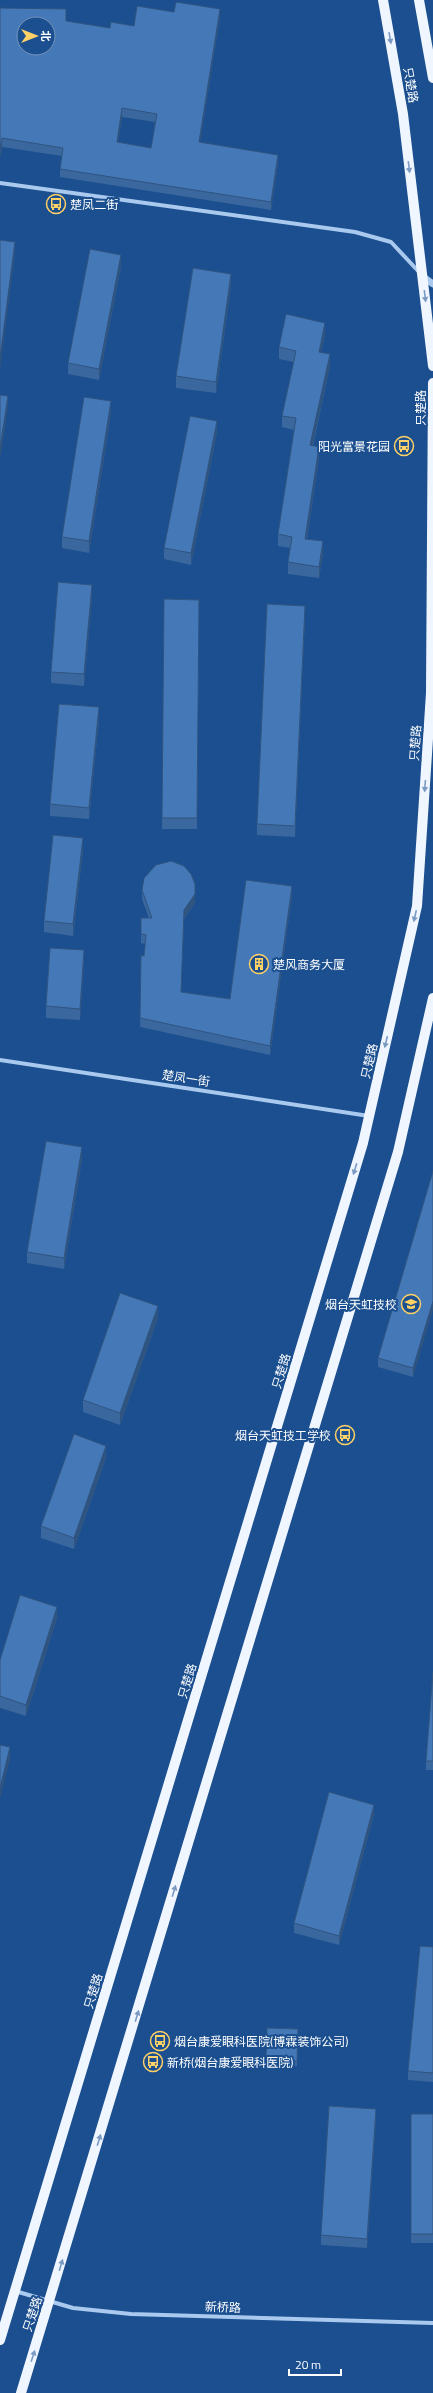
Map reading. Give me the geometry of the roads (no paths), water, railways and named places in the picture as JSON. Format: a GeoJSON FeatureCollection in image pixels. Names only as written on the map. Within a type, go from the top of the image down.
{"type":"FeatureCollection","features":[{"type":"Feature","properties":{"kind":"main road","name":"只楚路"},"geometry":{"type":"LineString","coordinates":[[383,0],[403,114],[433,366]]}},
{"type":"Feature","properties":{"kind":"main road","name":"只楚路"},"geometry":{"type":"LineString","coordinates":[[419,0],[433,78]]}},
{"type":"Feature","properties":{"kind":"main road","name":"只楚路"},"geometry":{"type":"LineString","coordinates":[[0,2340],[370,1116],[417,906],[431,693],[433,383]]}},
{"type":"Feature","properties":{"kind":"main road","name":"只楚路"},"geometry":{"type":"LineString","coordinates":[[21,2393],[50,2302],[398,1152],[433,998]]}},
{"type":"Feature","properties":{"kind":"street"},"geometry":{"type":"LineString","coordinates":[[0,183],[355,232],[391,242],[422,276],[433,284]]}},
{"type":"Feature","properties":{"kind":"street","name":"楚凤一街"},"geometry":{"type":"LineString","coordinates":[[0,1060],[370,1116]]}},
{"type":"Feature","properties":{"kind":"street","name":"新桥路"},"geometry":{"type":"LineString","coordinates":[[15,2291],[73,2308],[131,2314],[433,2323]]}},
{"type":"Feature","properties":{"kind":"place","name":"楚凤二街"},"geometry":{"type":"Point","coordinates":[56,204]}},
{"type":"Feature","properties":{"kind":"place","name":"阳光富景花园"},"geometry":{"type":"Point","coordinates":[404,446]}},
{"type":"Feature","properties":{"kind":"place","name":"楚风商务大厦"},"geometry":{"type":"Point","coordinates":[259,964]}},
{"type":"Feature","properties":{"kind":"place","name":"烟台天虹技校"},"geometry":{"type":"Point","coordinates":[411,1304]}},
{"type":"Feature","properties":{"kind":"place","name":"烟台天虹技工学校"},"geometry":{"type":"Point","coordinates":[345,1435]}},
{"type":"Feature","properties":{"kind":"place","name":"烟台康爱眼科医院(博霖装饰公司)"},"geometry":{"type":"Point","coordinates":[160,2041]}},
{"type":"Feature","properties":{"kind":"place","name":"新桥(烟台康爱眼科医院)"},"geometry":{"type":"Point","coordinates":[153,2062]}}]}
